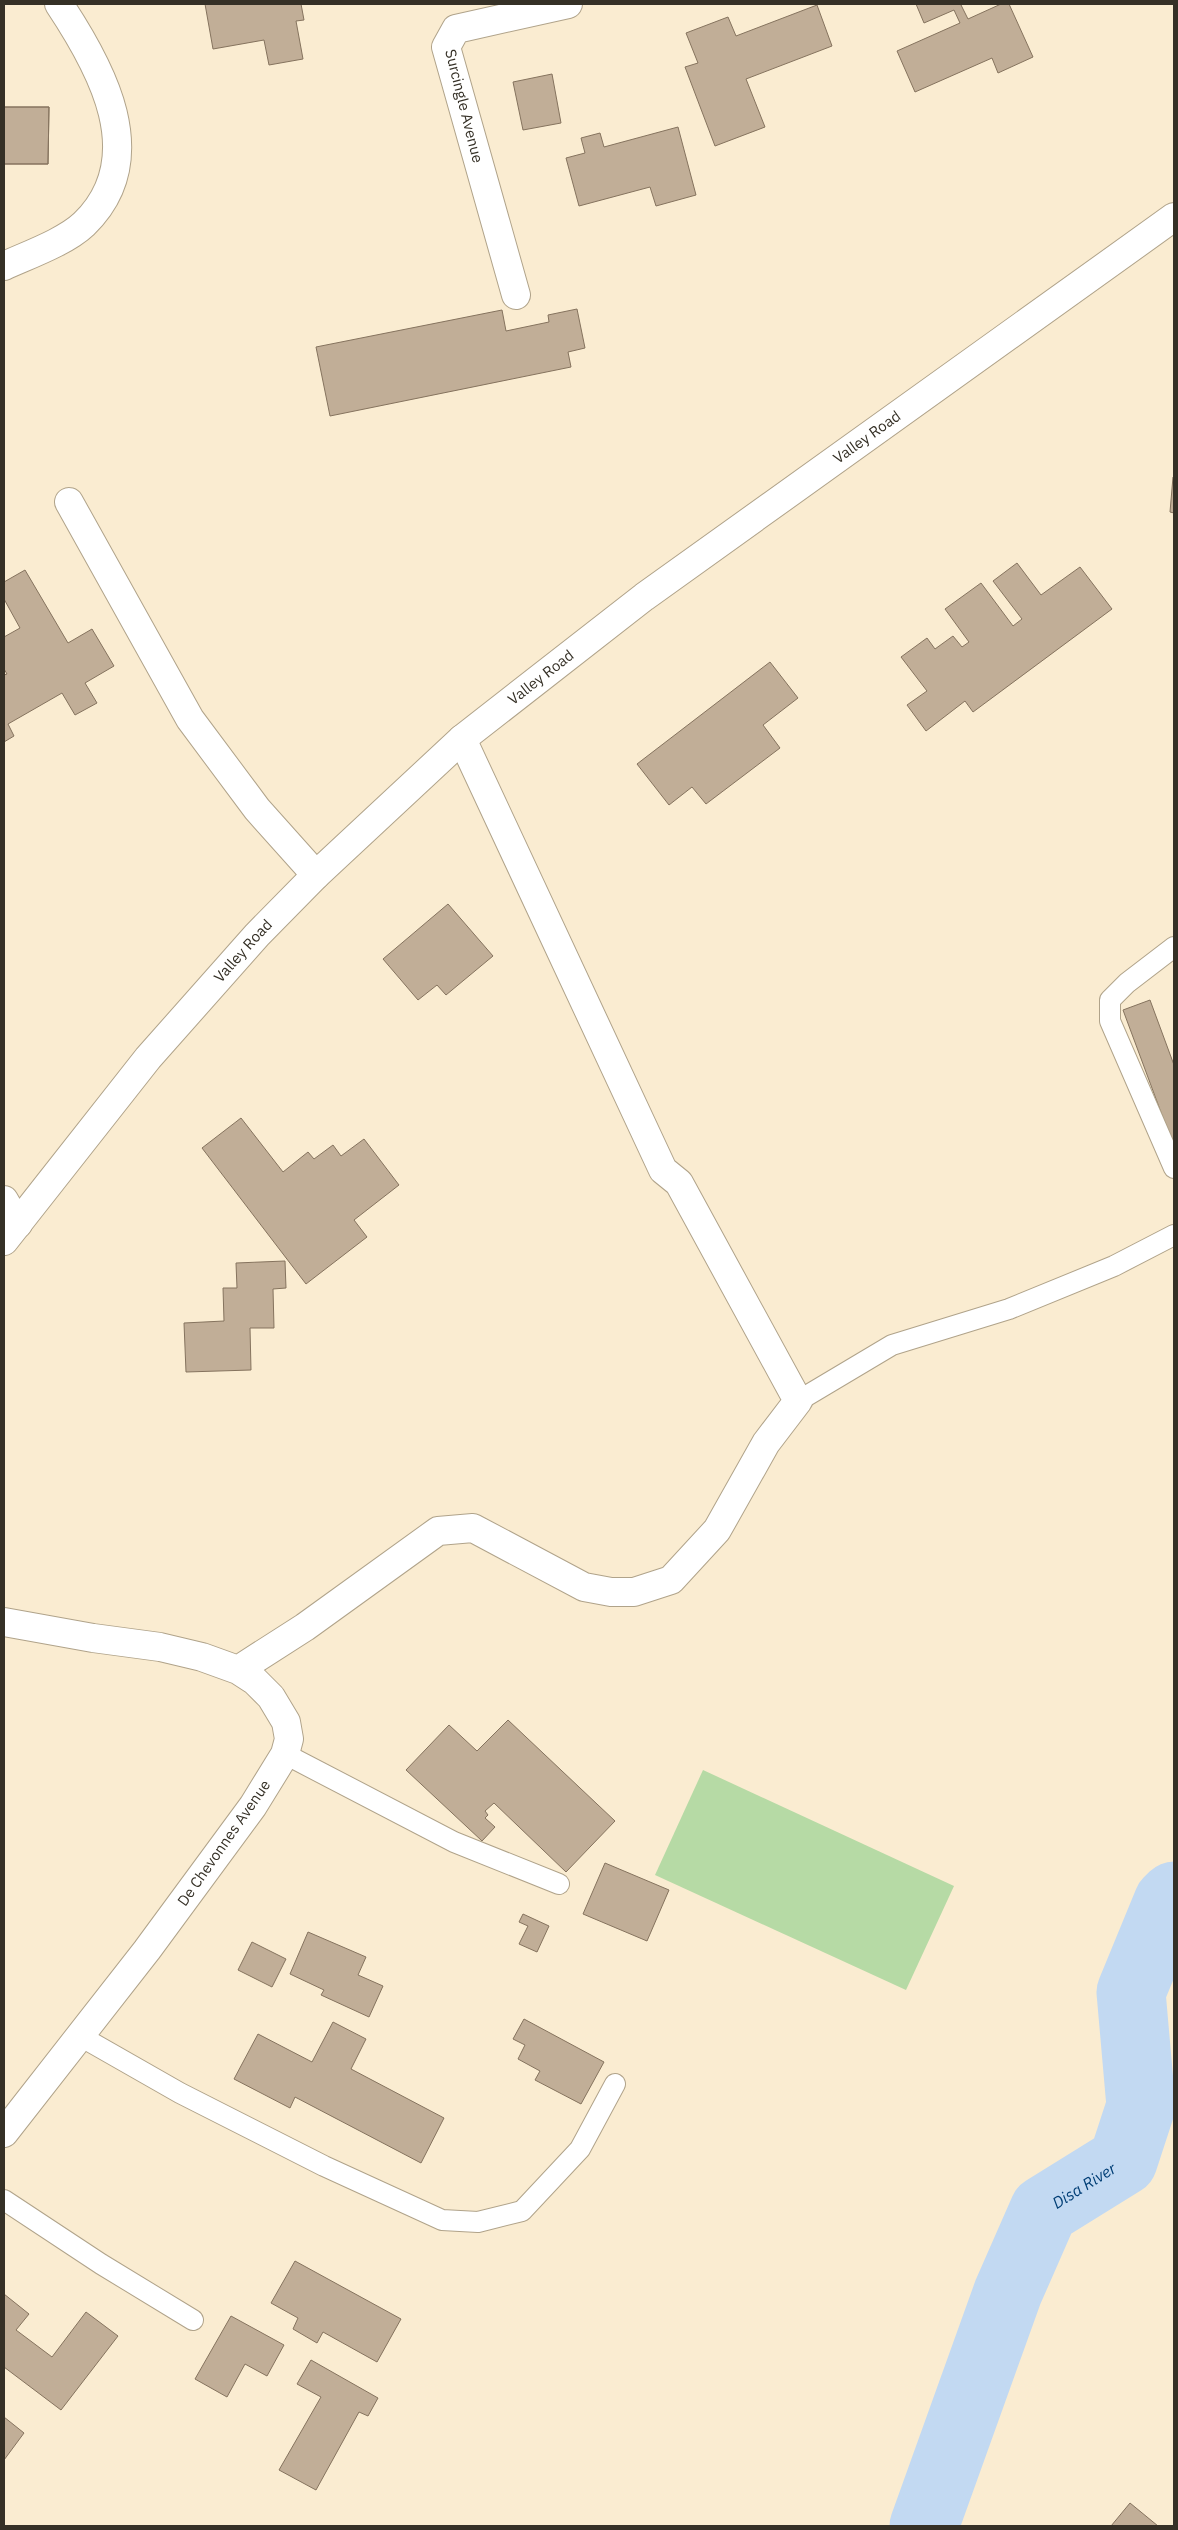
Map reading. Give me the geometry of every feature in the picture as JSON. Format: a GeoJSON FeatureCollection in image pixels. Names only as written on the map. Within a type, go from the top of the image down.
{"type":"FeatureCollection","features":[{"type":"Feature","properties":{"kind":"street"},"geometry":{"type":"LineString","coordinates":[[4,266],[53,243],[83,224],[96,209],[115,174],[118,152],[117,127],[107,92],[80,35],[59,4]]}},
{"type":"Feature","properties":{"kind":"street","name":"Surcingle Avenue"},"geometry":{"type":"LineString","coordinates":[[516,295],[446,47],[456,29],[568,4]]}},
{"type":"Feature","properties":{"kind":"street","name":"Valley Road"},"geometry":{"type":"LineString","coordinates":[[11,1233],[148,1058],[257,935],[316,875],[462,739],[644,597],[1174,217]]}},
{"type":"Feature","properties":{"kind":"street"},"geometry":{"type":"LineString","coordinates":[[69,502],[190,719],[257,809],[316,875]]}},
{"type":"Feature","properties":{"kind":"street"},"geometry":{"type":"LineString","coordinates":[[238,1670],[305,1627],[438,1531],[473,1528],[584,1587],[612,1592],[634,1592],[671,1580],[717,1530],[766,1442],[798,1402],[679,1183],[663,1170],[462,739]]}},
{"type":"Feature","properties":{"kind":"street"},"geometry":{"type":"LineString","coordinates":[[4,1200],[11,1233]]}},
{"type":"Feature","properties":{"kind":"street","name":"De Chevonnes Avenue"},"geometry":{"type":"LineString","coordinates":[[4,1622],[93,1638],[160,1647],[202,1657],[238,1670],[264,1689],[280,1708],[288,1730],[288,1746],[285,1754],[253,1806],[148,1950],[4,2133]]}},
{"type":"Feature","properties":{"kind":"lane"},"geometry":{"type":"LineString","coordinates":[[1174,947],[1127,983],[1110,1000],[1110,1020],[1174,1168]]}},
{"type":"Feature","properties":{"kind":"lane"},"geometry":{"type":"LineString","coordinates":[[798,1402],[892,1345],[1009,1309],[1114,1266],[1174,1235]]}},
{"type":"Feature","properties":{"kind":"lane"},"geometry":{"type":"LineString","coordinates":[[285,1754],[454,1842],[559,1884]]}},
{"type":"Feature","properties":{"kind":"lane"},"geometry":{"type":"LineString","coordinates":[[80,2036],[180,2093],[265,2136],[442,2220],[478,2222],[522,2211],[580,2150],[615,2084]]}},
{"type":"Feature","properties":{"kind":"lane"},"geometry":{"type":"LineString","coordinates":[[4,2200],[101,2264],[193,2320]]}},
{"type":"Feature","properties":{"kind":"green space"},"geometry":{"type":"Polygon","coordinates":[[[703,1770],[954,1886],[906,1990],[655,1875],[703,1770]]]}},
{"type":"Feature","properties":{"kind":"building"},"geometry":{"type":"Polygon","coordinates":[[[205,4],[301,4],[304,20],[296,21],[303,59],[269,65],[264,40],[213,49],[205,4]]]}},
{"type":"Feature","properties":{"kind":"building"},"geometry":{"type":"Polygon","coordinates":[[[916,4],[963,4],[961,5],[968,19],[1001,4],[1009,4],[1033,57],[998,73],[992,58],[915,92],[897,51],[960,23],[954,10],[924,23],[916,4]]]}},
{"type":"Feature","properties":{"kind":"building"},"geometry":{"type":"Polygon","coordinates":[[[817,5],[832,46],[746,79],[765,127],[715,146],[685,67],[698,63],[686,33],[728,17],[736,36],[817,5]]]}},
{"type":"Feature","properties":{"kind":"building"},"geometry":{"type":"Polygon","coordinates":[[[552,74],[561,123],[523,130],[513,82],[552,74]]]}},
{"type":"Feature","properties":{"kind":"building"},"geometry":{"type":"Polygon","coordinates":[[[4,107],[49,107],[48,164],[4,164],[4,107]]]}},
{"type":"Feature","properties":{"kind":"building"},"geometry":{"type":"Polygon","coordinates":[[[4,107],[49,107],[48,164],[4,164],[4,107]]]}},
{"type":"Feature","properties":{"kind":"building"},"geometry":{"type":"Polygon","coordinates":[[[678,127],[696,195],[656,206],[650,187],[579,206],[566,158],[585,153],[581,138],[600,133],[604,147],[678,127]]]}},
{"type":"Feature","properties":{"kind":"building"},"geometry":{"type":"Polygon","coordinates":[[[577,309],[585,348],[568,352],[571,367],[330,416],[316,347],[502,310],[506,331],[549,322],[548,315],[577,309]]]}},
{"type":"Feature","properties":{"kind":"building"},"geometry":{"type":"Polygon","coordinates":[[[1174,477],[1174,513],[1170,512],[1174,477]]]}},
{"type":"Feature","properties":{"kind":"building"},"geometry":{"type":"Polygon","coordinates":[[[1017,563],[1041,595],[1080,567],[1112,609],[973,712],[965,701],[926,731],[907,705],[927,691],[901,657],[927,638],[935,649],[953,636],[962,647],[969,642],[945,609],[981,583],[1013,626],[1022,619],[993,581],[1017,563]]]}},
{"type":"Feature","properties":{"kind":"building"},"geometry":{"type":"Polygon","coordinates":[[[25,570],[68,643],[92,629],[114,666],[85,683],[97,703],[75,715],[62,693],[8,724],[14,736],[4,742],[4,675],[7,674],[4,669],[4,637],[20,628],[4,599],[4,582],[25,570]]]}},
{"type":"Feature","properties":{"kind":"building"},"geometry":{"type":"Polygon","coordinates":[[[770,662],[798,698],[763,725],[780,748],[706,804],[692,787],[669,805],[637,764],[770,662]]]}},
{"type":"Feature","properties":{"kind":"building"},"geometry":{"type":"Polygon","coordinates":[[[448,904],[493,956],[446,995],[437,985],[418,1000],[383,959],[448,904]]]}},
{"type":"Feature","properties":{"kind":"building"},"geometry":{"type":"Polygon","coordinates":[[[1150,1000],[1174,1065],[1174,1141],[1172,1142],[1123,1010],[1150,1000]]]}},
{"type":"Feature","properties":{"kind":"building"},"geometry":{"type":"Polygon","coordinates":[[[241,1118],[283,1172],[308,1152],[314,1159],[333,1145],[341,1156],[364,1139],[399,1185],[354,1220],[367,1237],[306,1284],[202,1148],[241,1118]]]}},
{"type":"Feature","properties":{"kind":"building"},"geometry":{"type":"Polygon","coordinates":[[[285,1261],[286,1288],[273,1289],[274,1328],[250,1328],[251,1370],[186,1372],[184,1323],[224,1321],[223,1288],[237,1288],[236,1263],[285,1261]]]}},
{"type":"Feature","properties":{"kind":"building"},"geometry":{"type":"Polygon","coordinates":[[[508,1720],[615,1821],[566,1872],[494,1803],[485,1811],[488,1815],[485,1818],[495,1827],[482,1841],[406,1770],[449,1725],[477,1751],[508,1720]]]}},
{"type":"Feature","properties":{"kind":"building"},"geometry":{"type":"Polygon","coordinates":[[[605,1863],[669,1890],[647,1941],[583,1914],[605,1863]]]}},
{"type":"Feature","properties":{"kind":"building"},"geometry":{"type":"Polygon","coordinates":[[[523,1914],[549,1926],[537,1952],[519,1944],[528,1926],[519,1922],[523,1914]]]}},
{"type":"Feature","properties":{"kind":"building"},"geometry":{"type":"Polygon","coordinates":[[[308,1932],[366,1957],[358,1975],[383,1986],[369,2017],[321,1995],[324,1990],[290,1974],[308,1932]]]}},
{"type":"Feature","properties":{"kind":"building"},"geometry":{"type":"Polygon","coordinates":[[[252,1942],[286,1959],[272,1987],[238,1970],[252,1942]]]}},
{"type":"Feature","properties":{"kind":"building"},"geometry":{"type":"Polygon","coordinates":[[[524,2019],[604,2062],[581,2104],[535,2080],[540,2071],[518,2059],[525,2045],[513,2039],[524,2019]]]}},
{"type":"Feature","properties":{"kind":"building"},"geometry":{"type":"Polygon","coordinates":[[[333,2022],[366,2039],[351,2069],[444,2118],[421,2163],[295,2097],[290,2108],[234,2079],[258,2034],[312,2062],[333,2022]]]}},
{"type":"Feature","properties":{"kind":"building"},"geometry":{"type":"Polygon","coordinates":[[[295,2261],[401,2319],[377,2362],[323,2332],[317,2343],[293,2329],[298,2318],[271,2303],[295,2261]]]}},
{"type":"Feature","properties":{"kind":"building"},"geometry":{"type":"Polygon","coordinates":[[[4,2294],[29,2314],[16,2330],[52,2357],[86,2312],[118,2336],[61,2410],[4,2367],[4,2294]]]}},
{"type":"Feature","properties":{"kind":"building"},"geometry":{"type":"Polygon","coordinates":[[[231,2316],[284,2345],[267,2376],[245,2364],[227,2397],[195,2379],[231,2316]]]}},
{"type":"Feature","properties":{"kind":"building"},"geometry":{"type":"Polygon","coordinates":[[[311,2360],[378,2398],[368,2416],[359,2412],[316,2490],[279,2470],[321,2397],[297,2384],[311,2360]]]}},
{"type":"Feature","properties":{"kind":"building"},"geometry":{"type":"Polygon","coordinates":[[[4,2417],[24,2433],[4,2460],[4,2417]]]}},
{"type":"Feature","properties":{"kind":"building"},"geometry":{"type":"Polygon","coordinates":[[[1130,2503],[1158,2526],[1111,2526],[1130,2503]]]}},
{"type":"Feature","properties":{"kind":"waterway","name":"Disa River"},"geometry":{"type":"LineString","coordinates":[[924,2526],[1008,2292],[1044,2210],[1123,2161],[1141,2106],[1131,1992],[1168,1902],[1174,1896]]}}]}
